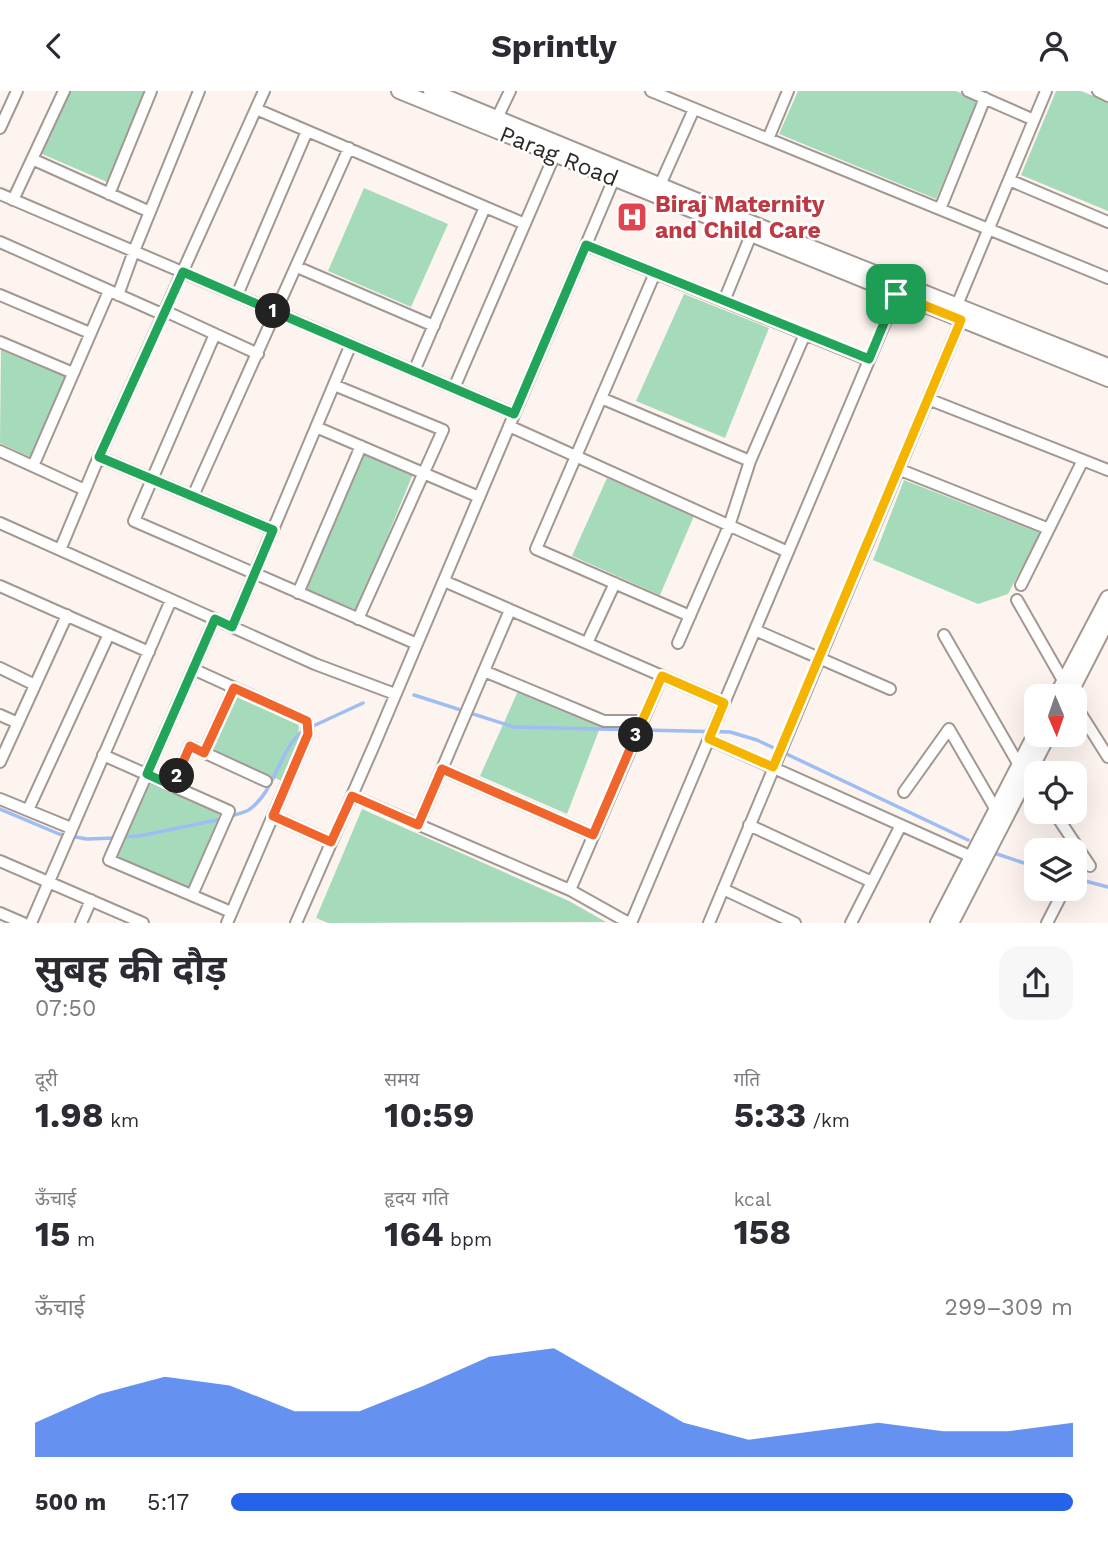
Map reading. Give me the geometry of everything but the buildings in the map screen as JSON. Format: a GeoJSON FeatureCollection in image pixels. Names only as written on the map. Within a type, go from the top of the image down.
{"type":"FeatureCollection","features":[{"type":"Feature","properties":{"kind":"street"},"geometry":{"type":"LineString","coordinates":[[0,128],[5,104],[17,91]]}},
{"type":"Feature","properties":{"kind":"street"},"geometry":{"type":"LineString","coordinates":[[13,200],[64,91]]}},
{"type":"Feature","properties":{"kind":"street"},"geometry":{"type":"LineString","coordinates":[[109,194],[151,91]]}},
{"type":"Feature","properties":{"kind":"street"},"geometry":{"type":"LineString","coordinates":[[33,466],[90,333],[134,251],[199,91]]}},
{"type":"Feature","properties":{"kind":"street"},"geometry":{"type":"LineString","coordinates":[[60,550],[99,457],[264,91]]}},
{"type":"Feature","properties":{"kind":"street","name":"Parag Road"},"geometry":{"type":"LineString","coordinates":[[399,91],[555,155],[660,185],[899,288],[961,320],[1108,379]]}},
{"type":"Feature","properties":{"kind":"street","name":"Parag Road"},"geometry":{"type":"LineString","coordinates":[[431,91],[497,118],[751,235],[899,288],[957,305],[1108,366]]}},
{"type":"Feature","properties":{"kind":"street"},"geometry":{"type":"LineString","coordinates":[[497,118],[510,91]]}},
{"type":"Feature","properties":{"kind":"street"},"geometry":{"type":"LineString","coordinates":[[651,91],[1108,278]]}},
{"type":"Feature","properties":{"kind":"street"},"geometry":{"type":"LineString","coordinates":[[768,139],[788,91]]}},
{"type":"Feature","properties":{"kind":"street"},"geometry":{"type":"LineString","coordinates":[[968,91],[1034,120]]}},
{"type":"Feature","properties":{"kind":"street"},"geometry":{"type":"LineString","coordinates":[[957,305],[1046,91]]}},
{"type":"Feature","properties":{"kind":"street"},"geometry":{"type":"LineString","coordinates":[[1098,91],[1108,96]]}},
{"type":"Feature","properties":{"kind":"street"},"geometry":{"type":"LineString","coordinates":[[940,209],[985,98]]}},
{"type":"Feature","properties":{"kind":"street"},"geometry":{"type":"LineString","coordinates":[[256,109],[525,223]]}},
{"type":"Feature","properties":{"kind":"street"},"geometry":{"type":"LineString","coordinates":[[660,185],[694,109]]}},
{"type":"Feature","properties":{"kind":"street"},"geometry":{"type":"LineString","coordinates":[[237,295],[307,131]]}},
{"type":"Feature","properties":{"kind":"street"},"geometry":{"type":"LineString","coordinates":[[193,496],[349,148]]}},
{"type":"Feature","properties":{"kind":"street"},"geometry":{"type":"LineString","coordinates":[[454,388],[555,155]]}},
{"type":"Feature","properties":{"kind":"street"},"geometry":{"type":"LineString","coordinates":[[32,159],[149,212]]}},
{"type":"Feature","properties":{"kind":"street"},"geometry":{"type":"LineString","coordinates":[[300,921],[331,842],[616,173]]}},
{"type":"Feature","properties":{"kind":"street"},"geometry":{"type":"LineString","coordinates":[[1009,180],[1108,222]]}},
{"type":"Feature","properties":{"kind":"street"},"geometry":{"type":"LineString","coordinates":[[0,194],[514,414]]}},
{"type":"Feature","properties":{"kind":"street"},"geometry":{"type":"LineString","coordinates":[[414,371],[485,207]]}},
{"type":"Feature","properties":{"kind":"street"},"geometry":{"type":"LineString","coordinates":[[724,301],[751,235]]}},
{"type":"Feature","properties":{"kind":"street"},"geometry":{"type":"LineString","coordinates":[[0,242],[258,354]]}},
{"type":"Feature","properties":{"kind":"street"},"geometry":{"type":"LineString","coordinates":[[586,245],[869,359]]}},
{"type":"Feature","properties":{"kind":"street"},"geometry":{"type":"LineString","coordinates":[[297,267],[434,326]]}},
{"type":"Feature","properties":{"kind":"street"},"geometry":{"type":"LineString","coordinates":[[655,273],[536,549],[690,616]]}},
{"type":"Feature","properties":{"kind":"street"},"geometry":{"type":"LineString","coordinates":[[352,796],[570,890],[630,922],[899,288]]}},
{"type":"Feature","properties":{"kind":"street"},"geometry":{"type":"LineString","coordinates":[[0,295],[90,333]]}},
{"type":"Feature","properties":{"kind":"street"},"geometry":{"type":"LineString","coordinates":[[709,922],[961,320]]}},
{"type":"Feature","properties":{"kind":"street"},"geometry":{"type":"LineString","coordinates":[[215,334],[134,521],[417,644]]}},
{"type":"Feature","properties":{"kind":"street"},"geometry":{"type":"LineString","coordinates":[[678,643],[729,526],[750,461],[805,334]]}},
{"type":"Feature","properties":{"kind":"street"},"geometry":{"type":"LineString","coordinates":[[0,343],[73,373]]}},
{"type":"Feature","properties":{"kind":"street"},"geometry":{"type":"LineString","coordinates":[[232,627],[351,344]]}},
{"type":"Feature","properties":{"kind":"street"},"geometry":{"type":"LineString","coordinates":[[334,385],[443,430],[358,619]]}},
{"type":"Feature","properties":{"kind":"street"},"geometry":{"type":"LineString","coordinates":[[601,398],[750,461]]}},
{"type":"Feature","properties":{"kind":"street"},"geometry":{"type":"LineString","coordinates":[[928,399],[1108,470]]}},
{"type":"Feature","properties":{"kind":"street"},"geometry":{"type":"LineString","coordinates":[[509,426],[788,552]]}},
{"type":"Feature","properties":{"kind":"street"},"geometry":{"type":"LineString","coordinates":[[316,427],[479,497]]}},
{"type":"Feature","properties":{"kind":"street"},"geometry":{"type":"LineString","coordinates":[[298,593],[361,446]]}},
{"type":"Feature","properties":{"kind":"street"},"geometry":{"type":"LineString","coordinates":[[0,451],[85,490]]}},
{"type":"Feature","properties":{"kind":"street"},"geometry":{"type":"LineString","coordinates":[[99,457],[273,530]]}},
{"type":"Feature","properties":{"kind":"street"},"geometry":{"type":"LineString","coordinates":[[1021,585],[1083,460]]}},
{"type":"Feature","properties":{"kind":"street"},"geometry":{"type":"LineString","coordinates":[[898,469],[1049,529]]}},
{"type":"Feature","properties":{"kind":"street"},"geometry":{"type":"LineString","coordinates":[[0,523],[315,664],[396,694]]}},
{"type":"Feature","properties":{"kind":"street"},"geometry":{"type":"LineString","coordinates":[[444,581],[724,703]]}},
{"type":"Feature","properties":{"kind":"street"},"geometry":{"type":"LineString","coordinates":[[587,643],[615,583]]}},
{"type":"Feature","properties":{"kind":"street"},"geometry":{"type":"LineString","coordinates":[[0,586],[149,652]]}},
{"type":"Feature","properties":{"kind":"street"},"geometry":{"type":"LineString","coordinates":[[1072,684],[1108,598]]}},
{"type":"Feature","properties":{"kind":"street"},"geometry":{"type":"LineString","coordinates":[[32,922],[171,600]]}},
{"type":"Feature","properties":{"kind":"street"},"geometry":{"type":"LineString","coordinates":[[1017,600],[1061,684]]}},
{"type":"Feature","properties":{"kind":"street"},"geometry":{"type":"LineString","coordinates":[[418,825],[510,610]]}},
{"type":"Feature","properties":{"kind":"street"},"geometry":{"type":"LineString","coordinates":[[0,762],[67,615]]}},
{"type":"Feature","properties":{"kind":"street"},"geometry":{"type":"LineString","coordinates":[[193,669],[307,721],[308,734],[229,917],[192,895],[109,860],[116,843],[215,619]]}},
{"type":"Feature","properties":{"kind":"street"},"geometry":{"type":"LineString","coordinates":[[1073,684],[1108,619]]}},
{"type":"Feature","properties":{"kind":"street"},"geometry":{"type":"LineString","coordinates":[[755,630],[890,689]]}},
{"type":"Feature","properties":{"kind":"street"},"geometry":{"type":"LineString","coordinates":[[28,810],[109,634]]}},
{"type":"Feature","properties":{"kind":"street"},"geometry":{"type":"LineString","coordinates":[[944,635],[1024,768]]}},
{"type":"Feature","properties":{"kind":"street"},"geometry":{"type":"LineString","coordinates":[[0,668],[35,685]]}},
{"type":"Feature","properties":{"kind":"street"},"geometry":{"type":"LineString","coordinates":[[484,671],[604,721],[642,723]]}},
{"type":"Feature","properties":{"kind":"street"},"geometry":{"type":"LineString","coordinates":[[570,890],[662,676]]}},
{"type":"Feature","properties":{"kind":"street"},"geometry":{"type":"LineString","coordinates":[[204,753],[234,688]]}},
{"type":"Feature","properties":{"kind":"street"},"geometry":{"type":"LineString","coordinates":[[0,715],[18,723]]}},
{"type":"Feature","properties":{"kind":"street"},"geometry":{"type":"LineString","coordinates":[[1087,725],[1108,757]]}},
{"type":"Feature","properties":{"kind":"street"},"geometry":{"type":"LineString","coordinates":[[904,792],[949,729],[996,810]]}},
{"type":"Feature","properties":{"kind":"street"},"geometry":{"type":"LineString","coordinates":[[711,733],[972,857]]}},
{"type":"Feature","properties":{"kind":"street"},"geometry":{"type":"LineString","coordinates":[[173,786],[190,746],[266,781]]}},
{"type":"Feature","properties":{"kind":"street"},"geometry":{"type":"LineString","coordinates":[[103,755],[229,811],[192,895]]}},
{"type":"Feature","properties":{"kind":"street"},"geometry":{"type":"LineString","coordinates":[[442,769],[593,835]]}},
{"type":"Feature","properties":{"kind":"street"},"geometry":{"type":"LineString","coordinates":[[938,922],[996,810],[1024,779]]}},
{"type":"Feature","properties":{"kind":"street"},"geometry":{"type":"LineString","coordinates":[[951,922],[1024,783]]}},
{"type":"Feature","properties":{"kind":"street"},"geometry":{"type":"LineString","coordinates":[[0,799],[28,810],[69,834]]}},
{"type":"Feature","properties":{"kind":"street"},"geometry":{"type":"LineString","coordinates":[[273,816],[331,842]]}},
{"type":"Feature","properties":{"kind":"street"},"geometry":{"type":"LineString","coordinates":[[1062,824],[1090,866]]}},
{"type":"Feature","properties":{"kind":"street"},"geometry":{"type":"LineString","coordinates":[[749,825],[872,882]]}},
{"type":"Feature","properties":{"kind":"street"},"geometry":{"type":"LineString","coordinates":[[851,922],[901,825]]}},
{"type":"Feature","properties":{"kind":"street"},"geometry":{"type":"LineString","coordinates":[[0,861],[143,922]]}},
{"type":"Feature","properties":{"kind":"street"},"geometry":{"type":"LineString","coordinates":[[723,889],[796,922]]}},
{"type":"Feature","properties":{"kind":"street"},"geometry":{"type":"LineString","coordinates":[[81,922],[91,900]]}},
{"type":"Feature","properties":{"kind":"street"},"geometry":{"type":"LineString","coordinates":[[1047,922],[1058,901]]}},
{"type":"Feature","properties":{"kind":"street"},"geometry":{"type":"LineString","coordinates":[[0,913],[23,922]]}},
{"type":"Feature","properties":{"kind":"green space"},"geometry":{"type":"Polygon","coordinates":[[[71,91],[144,91],[107,182],[42,154],[71,91]]]}},
{"type":"Feature","properties":{"kind":"green space"},"geometry":{"type":"Polygon","coordinates":[[[798,91],[956,91],[978,100],[936,199],[779,134],[798,91]]]}},
{"type":"Feature","properties":{"kind":"green space"},"geometry":{"type":"Polygon","coordinates":[[[1056,91],[1081,91],[1108,102],[1108,211],[1021,175],[1056,91]]]}},
{"type":"Feature","properties":{"kind":"green space"},"geometry":{"type":"Polygon","coordinates":[[[364,188],[448,224],[411,307],[328,271],[364,188]]]}},
{"type":"Feature","properties":{"kind":"green space"},"geometry":{"type":"Polygon","coordinates":[[[684,294],[769,328],[725,438],[636,401],[684,294]]]}},
{"type":"Feature","properties":{"kind":"green space"},"geometry":{"type":"Polygon","coordinates":[[[1,346],[67,376],[30,457],[0,443],[1,346]]]}},
{"type":"Feature","properties":{"kind":"green space"},"geometry":{"type":"Polygon","coordinates":[[[362,453],[413,474],[357,610],[305,589],[362,453]]]}},
{"type":"Feature","properties":{"kind":"green space"},"geometry":{"type":"Polygon","coordinates":[[[607,478],[694,516],[660,595],[572,556],[607,478]]]}},
{"type":"Feature","properties":{"kind":"green space"},"geometry":{"type":"Polygon","coordinates":[[[904,480],[1040,533],[1008,594],[978,604],[873,560],[904,480]]]}},
{"type":"Feature","properties":{"kind":"green space"},"geometry":{"type":"Polygon","coordinates":[[[518,691],[601,725],[567,814],[480,776],[518,691]]]}},
{"type":"Feature","properties":{"kind":"green space"},"geometry":{"type":"Polygon","coordinates":[[[234,693],[299,722],[298,743],[282,781],[208,751],[234,693]]]}},
{"type":"Feature","properties":{"kind":"green space"},"geometry":{"type":"Polygon","coordinates":[[[150,783],[220,813],[190,888],[117,857],[150,783]]]}},
{"type":"Feature","properties":{"kind":"green space"},"geometry":{"type":"Polygon","coordinates":[[[362,809],[569,901],[606,922],[328,923],[316,918],[362,809]]]}},
{"type":"Feature","properties":{"kind":"waterway"},"geometry":{"type":"LineString","coordinates":[[414,695],[514,727],[730,732],[757,740],[968,840]]}},
{"type":"Feature","properties":{"kind":"waterway"},"geometry":{"type":"LineString","coordinates":[[311,727],[363,703]]}},
{"type":"Feature","properties":{"kind":"waterway"},"geometry":{"type":"LineString","coordinates":[[229,817],[248,810],[259,801],[289,748],[304,730]]}},
{"type":"Feature","properties":{"kind":"waterway"},"geometry":{"type":"LineString","coordinates":[[0,809],[59,834],[87,839],[115,838]]}},
{"type":"Feature","properties":{"kind":"waterway"},"geometry":{"type":"LineString","coordinates":[[123,837],[222,819]]}},
{"type":"Feature","properties":{"kind":"waterway"},"geometry":{"type":"LineString","coordinates":[[997,854],[1024,863]]}},
{"type":"Feature","properties":{"kind":"waterway"},"geometry":{"type":"LineString","coordinates":[[1087,881],[1108,887]]}},
{"type":"Feature","properties":{"kind":"place","name":"Biraj Maternity and Child Care"},"geometry":{"type":"Point","coordinates":[632,217]}},
{"type":"Feature","properties":{"kind":"route"},"geometry":{"type":"LineString","coordinates":[[586,245],[869,359],[896,294],[961,320],[773,767],[709,739],[724,703],[662,676],[593,835],[442,769],[418,825],[352,796],[331,842],[273,816],[308,734],[307,721],[234,688],[204,753],[190,746],[173,786],[147,774],[215,619],[232,627],[273,530],[99,457],[183,272],[514,414],[586,245]]}}]}
